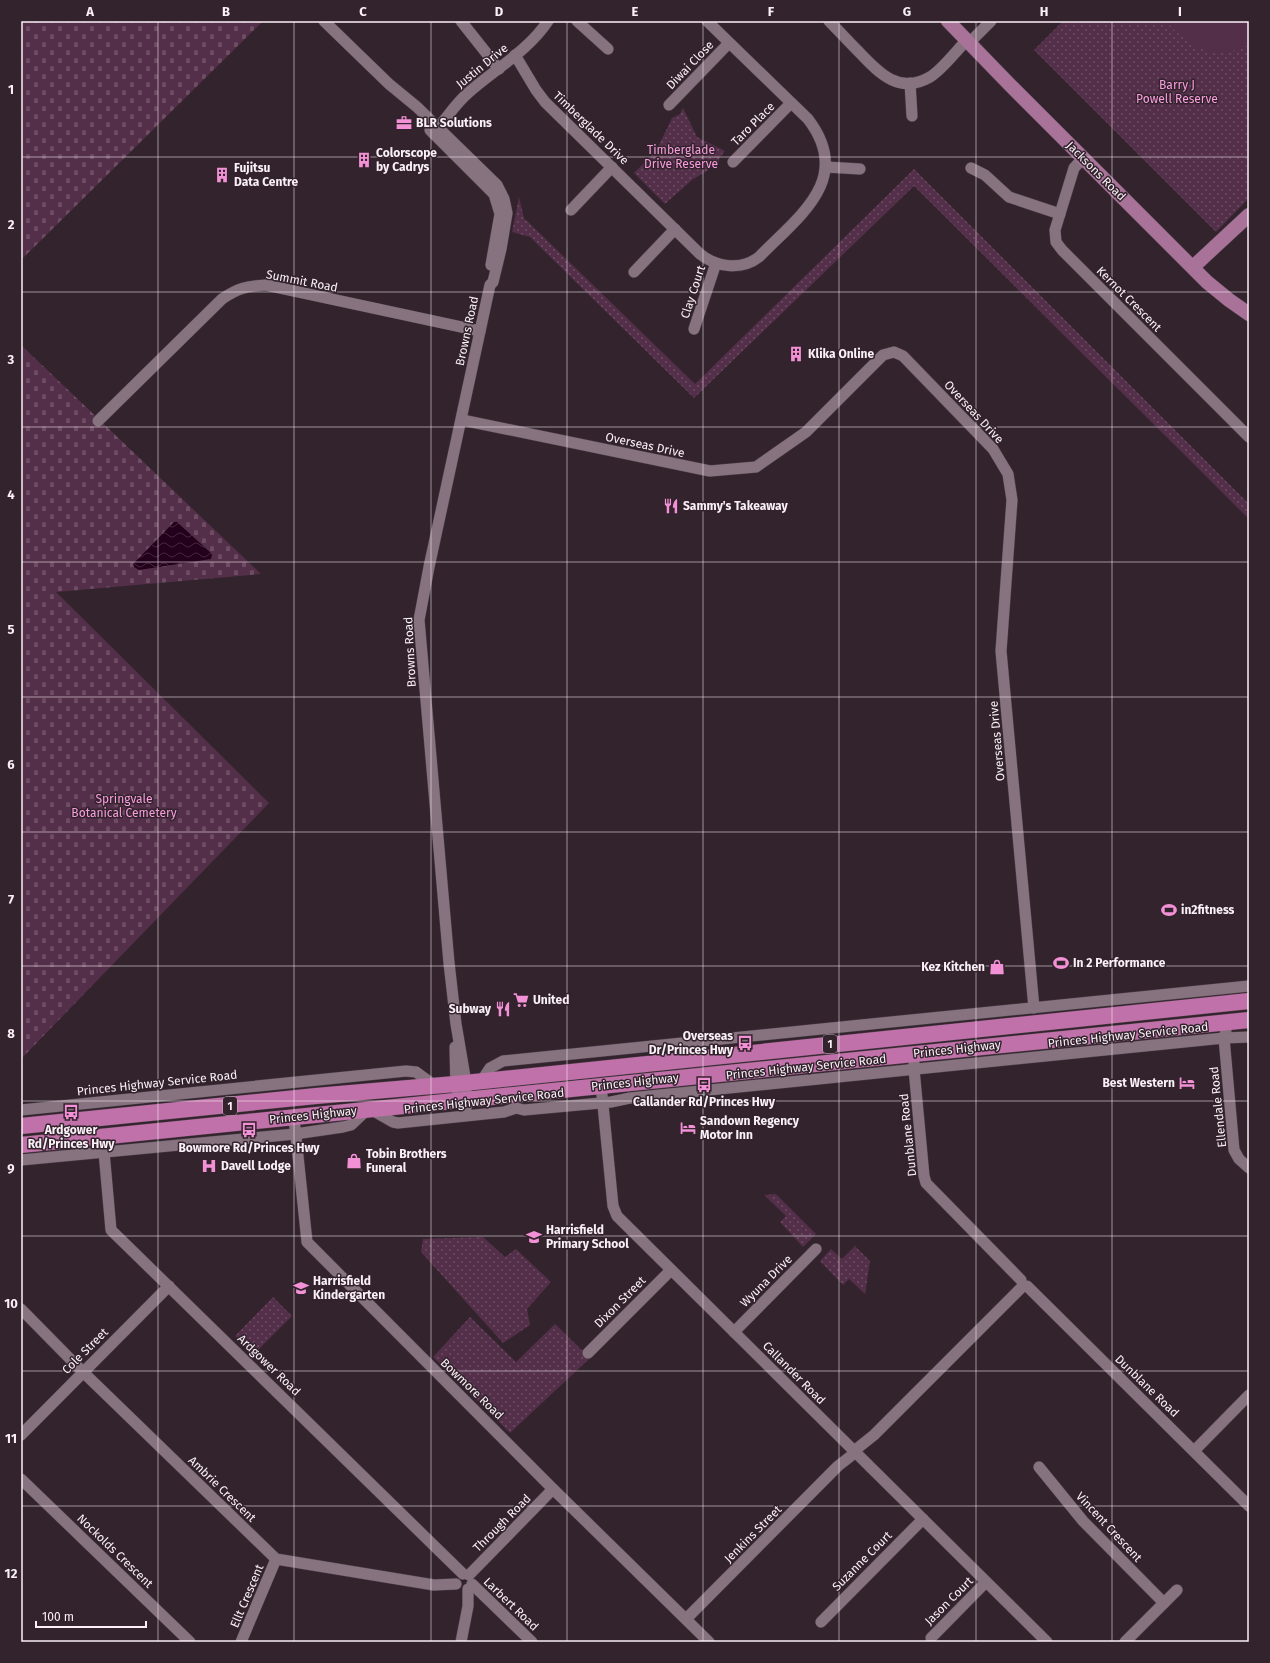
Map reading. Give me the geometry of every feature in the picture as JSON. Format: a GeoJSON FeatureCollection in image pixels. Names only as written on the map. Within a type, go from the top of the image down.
{"type":"FeatureCollection","features":[{"type":"Feature","properties":{"kind":"highway","name":"Princes Highway"},"geometry":{"type":"LineString","coordinates":[[21,1126],[293,1100],[316,1096],[435,1086],[1249,1001]]}},
{"type":"Feature","properties":{"kind":"highway"},"geometry":{"type":"LineString","coordinates":[[1220,1005],[1225,1030]]}},
{"type":"Feature","properties":{"kind":"highway","name":"Princes Highway"},"geometry":{"type":"LineString","coordinates":[[21,1145],[897,1056],[914,1061],[1210,1024],[1225,1030],[1249,1020]]}},
{"type":"Feature","properties":{"kind":"highway"},"geometry":{"type":"LineString","coordinates":[[798,1047],[838,1051],[904,1045],[908,1046],[914,1061]]}},
{"type":"Feature","properties":{"kind":"highway"},"geometry":{"type":"LineString","coordinates":[[316,1096],[318,1114]]}},
{"type":"Feature","properties":{"kind":"highway"},"geometry":{"type":"LineString","coordinates":[[293,1100],[294,1118]]}},
{"type":"Feature","properties":{"kind":"main road","name":"Jacksons Road"},"geometry":{"type":"LineString","coordinates":[[948,21],[1195,270],[1229,300],[1249,314]]}},
{"type":"Feature","properties":{"kind":"main road"},"geometry":{"type":"LineString","coordinates":[[1195,270],[1214,254],[1228,235],[1249,215]]}},
{"type":"Feature","properties":{"kind":"street","name":"Browns Road"},"geometry":{"type":"LineString","coordinates":[[324,21],[389,84],[417,107],[433,128],[497,185],[504,199],[507,213],[494,282],[490,285],[429,567],[419,620],[449,963],[456,1024],[460,1083],[466,1115]]}},
{"type":"Feature","properties":{"kind":"street"},"geometry":{"type":"LineString","coordinates":[[461,21],[499,68]]}},
{"type":"Feature","properties":{"kind":"street","name":"Justin Drive"},"geometry":{"type":"LineString","coordinates":[[433,128],[466,94],[516,56],[534,40],[548,21]]}},
{"type":"Feature","properties":{"kind":"street"},"geometry":{"type":"LineString","coordinates":[[578,21],[608,49]]}},
{"type":"Feature","properties":{"kind":"street","name":"Timberglade Drive"},"geometry":{"type":"LineString","coordinates":[[516,56],[541,97],[700,254],[708,260],[716,263],[732,266],[740,265],[759,257],[811,203],[823,182],[826,167],[824,147],[821,137],[808,119],[707,21]]}},
{"type":"Feature","properties":{"kind":"street"},"geometry":{"type":"LineString","coordinates":[[829,21],[881,75],[893,81],[910,83],[924,80],[934,74],[991,21]]}},
{"type":"Feature","properties":{"kind":"street","name":"Diwai Close"},"geometry":{"type":"LineString","coordinates":[[669,105],[729,43]]}},
{"type":"Feature","properties":{"kind":"street"},"geometry":{"type":"LineString","coordinates":[[910,83],[912,116]]}},
{"type":"Feature","properties":{"kind":"street","name":"Taro Place"},"geometry":{"type":"LineString","coordinates":[[732,162],[791,103]]}},
{"type":"Feature","properties":{"kind":"street","name":"Kernot Crescent"},"geometry":{"type":"LineString","coordinates":[[1083,158],[1074,168],[1054,234],[1056,242],[1062,250],[1249,437]]}},
{"type":"Feature","properties":{"kind":"street"},"geometry":{"type":"LineString","coordinates":[[571,210],[612,166]]}},
{"type":"Feature","properties":{"kind":"street"},"geometry":{"type":"LineString","coordinates":[[826,167],[860,168]]}},
{"type":"Feature","properties":{"kind":"street"},"geometry":{"type":"LineString","coordinates":[[971,168],[985,175],[1006,195],[1014,200],[1060,214]]}},
{"type":"Feature","properties":{"kind":"street"},"geometry":{"type":"LineString","coordinates":[[634,272],[676,229]]}},
{"type":"Feature","properties":{"kind":"street","name":"Clay Court"},"geometry":{"type":"LineString","coordinates":[[694,328],[716,263]]}},
{"type":"Feature","properties":{"kind":"street","name":"Summit Road"},"geometry":{"type":"LineString","coordinates":[[98,421],[222,298],[236,290],[249,286],[266,285],[480,331]]}},
{"type":"Feature","properties":{"kind":"street","name":"Overseas Drive"},"geometry":{"type":"LineString","coordinates":[[462,420],[710,471],[756,467],[806,432],[883,355],[894,352],[903,356],[993,449],[1008,474],[1012,500],[1001,651],[1034,1008]]}},
{"type":"Feature","properties":{"kind":"street","name":"Princes Highway Service Road"},"geometry":{"type":"LineString","coordinates":[[482,1080],[490,1068],[503,1062],[1249,986]]}},
{"type":"Feature","properties":{"kind":"street","name":"Princes Highway Service Road"},"geometry":{"type":"LineString","coordinates":[[369,1109],[388,1120],[398,1123],[504,1112],[516,1108],[524,1110],[603,1103],[630,1098],[914,1061],[1225,1030],[1249,1036]]}},
{"type":"Feature","properties":{"kind":"street","name":"Ellendale Road"},"geometry":{"type":"LineString","coordinates":[[1225,1030],[1234,1150],[1239,1159],[1249,1168]]}},
{"type":"Feature","properties":{"kind":"street","name":"Dunblane Road"},"geometry":{"type":"LineString","coordinates":[[914,1061],[924,1176],[926,1183],[1023,1284],[1249,1506]]}},
{"type":"Feature","properties":{"kind":"street","name":"Princes Highway Service Road"},"geometry":{"type":"LineString","coordinates":[[21,1110],[406,1071],[416,1072],[435,1086]]}},
{"type":"Feature","properties":{"kind":"street","name":"Callander Road"},"geometry":{"type":"LineString","coordinates":[[601,1085],[614,1212],[1047,1642]]}},
{"type":"Feature","properties":{"kind":"street"},"geometry":{"type":"LineString","coordinates":[[21,1160],[295,1134],[346,1126],[351,1124],[369,1109]]}},
{"type":"Feature","properties":{"kind":"street","name":"Bowmore Road"},"geometry":{"type":"LineString","coordinates":[[294,1118],[307,1242],[553,1489],[709,1642]]}},
{"type":"Feature","properties":{"kind":"street","name":"Ardgower Road"},"geometry":{"type":"LineString","coordinates":[[104,1152],[112,1230],[468,1581]]}},
{"type":"Feature","properties":{"kind":"street","name":"Wyuna Drive"},"geometry":{"type":"LineString","coordinates":[[734,1332],[816,1248]]}},
{"type":"Feature","properties":{"kind":"street","name":"Dixon Street"},"geometry":{"type":"LineString","coordinates":[[588,1353],[671,1270]]}},
{"type":"Feature","properties":{"kind":"street","name":"Jenkins Street"},"geometry":{"type":"LineString","coordinates":[[686,1619],[838,1466],[874,1435],[1023,1284]]}},
{"type":"Feature","properties":{"kind":"street","name":"Cole Street"},"geometry":{"type":"LineString","coordinates":[[21,1435],[169,1286]]}},
{"type":"Feature","properties":{"kind":"street","name":"Ambrie Crescent"},"geometry":{"type":"LineString","coordinates":[[21,1309],[83,1372],[276,1560]]}},
{"type":"Feature","properties":{"kind":"street"},"geometry":{"type":"LineString","coordinates":[[1194,1451],[1249,1395]]}},
{"type":"Feature","properties":{"kind":"street","name":"Vincent Crescent"},"geometry":{"type":"LineString","coordinates":[[1039,1467],[1083,1521],[1164,1603]]}},
{"type":"Feature","properties":{"kind":"street","name":"Nockolds Crescent"},"geometry":{"type":"LineString","coordinates":[[21,1479],[190,1642]]}},
{"type":"Feature","properties":{"kind":"street","name":"Through Road"},"geometry":{"type":"LineString","coordinates":[[276,1560],[434,1585],[456,1584],[457,1578],[468,1581],[553,1489]]}},
{"type":"Feature","properties":{"kind":"street","name":"Suzanne Court"},"geometry":{"type":"LineString","coordinates":[[821,1622],[922,1519]]}},
{"type":"Feature","properties":{"kind":"street","name":"Ellt Crescent"},"geometry":{"type":"LineString","coordinates":[[241,1642],[276,1560]]}},
{"type":"Feature","properties":{"kind":"street"},"geometry":{"type":"LineString","coordinates":[[462,1642],[468,1606],[468,1581]]}},
{"type":"Feature","properties":{"kind":"street","name":"Larbert Road"},"geometry":{"type":"LineString","coordinates":[[468,1581],[532,1642]]}},
{"type":"Feature","properties":{"kind":"street","name":"Jason Court"},"geometry":{"type":"LineString","coordinates":[[931,1638],[986,1582]]}},
{"type":"Feature","properties":{"kind":"street"},"geometry":{"type":"LineString","coordinates":[[1125,1642],[1178,1590]]}},
{"type":"Feature","properties":{"kind":"green space"},"geometry":{"type":"Polygon","coordinates":[[[21,21],[263,21],[21,260],[21,21]]]}},
{"type":"Feature","properties":{"kind":"green space","name":"Barry J Powell Reserve"},"geometry":{"type":"Polygon","coordinates":[[[1063,21],[1249,21],[1249,198],[1216,232],[1034,50],[1063,21]]]}},
{"type":"Feature","properties":{"kind":"green space"},"geometry":{"type":"Polygon","coordinates":[[[1166,21],[1249,21],[1249,45],[1222,53],[1206,50],[1183,38],[1166,21]]]}},
{"type":"Feature","properties":{"kind":"green space","name":"Timberglade Drive Reserve"},"geometry":{"type":"Polygon","coordinates":[[[683,108],[697,137],[725,151],[720,157],[718,164],[692,180],[665,204],[634,173],[656,151],[672,118],[680,114],[683,108]]]}},
{"type":"Feature","properties":{"kind":"green space"},"geometry":{"type":"Polygon","coordinates":[[[914,169],[1249,504],[1249,519],[914,186],[694,398],[530,237],[512,232],[519,197],[524,218],[695,384],[914,169]]]}},
{"type":"Feature","properties":{"kind":"green space","name":"Springvale Botanical Cemetery"},"geometry":{"type":"Polygon","coordinates":[[[21,345],[261,574],[56,592],[269,803],[21,1059],[21,345]]]}},
{"type":"Feature","properties":{"kind":"green space"},"geometry":{"type":"Polygon","coordinates":[[[776,1194],[816,1234],[803,1247],[780,1222],[786,1216],[764,1195],[776,1194]]]}},
{"type":"Feature","properties":{"kind":"green space"},"geometry":{"type":"Polygon","coordinates":[[[483,1237],[505,1257],[516,1249],[551,1282],[527,1309],[530,1325],[503,1343],[421,1252],[423,1239],[483,1237]]]}},
{"type":"Feature","properties":{"kind":"green space"},"geometry":{"type":"Polygon","coordinates":[[[855,1246],[870,1261],[865,1294],[849,1279],[843,1285],[820,1261],[831,1249],[842,1259],[855,1246]]]}},
{"type":"Feature","properties":{"kind":"green space"},"geometry":{"type":"Polygon","coordinates":[[[273,1297],[292,1316],[254,1354],[235,1336],[273,1297]]]}},
{"type":"Feature","properties":{"kind":"green space"},"geometry":{"type":"Polygon","coordinates":[[[470,1317],[516,1362],[555,1324],[590,1358],[510,1433],[433,1357],[470,1317]]]}},
{"type":"Feature","properties":{"kind":"water"},"geometry":{"type":"Polygon","coordinates":[[[174,522],[177,522],[212,554],[211,559],[139,570],[134,567],[133,564],[174,522]]]}},
{"type":"Feature","properties":{"kind":"place","name":"BLR Solutions"},"geometry":{"type":"Point","coordinates":[404,123]}},
{"type":"Feature","properties":{"kind":"place","name":"Colorscope by Cadrys"},"geometry":{"type":"Point","coordinates":[364,160]}},
{"type":"Feature","properties":{"kind":"place","name":"Fujitsu Data Centre"},"geometry":{"type":"Point","coordinates":[222,175]}},
{"type":"Feature","properties":{"kind":"place","name":"Klika Online"},"geometry":{"type":"Point","coordinates":[796,354]}},
{"type":"Feature","properties":{"kind":"place","name":"Sammy's Takeaway"},"geometry":{"type":"Point","coordinates":[671,506]}},
{"type":"Feature","properties":{"kind":"place","name":"in2fitness"},"geometry":{"type":"Point","coordinates":[1169,910]}},
{"type":"Feature","properties":{"kind":"place","name":"In 2 Performance"},"geometry":{"type":"Point","coordinates":[1061,963]}},
{"type":"Feature","properties":{"kind":"place","name":"Kez Kitchen"},"geometry":{"type":"Point","coordinates":[997,967]}},
{"type":"Feature","properties":{"kind":"place","name":"United"},"geometry":{"type":"Point","coordinates":[521,1000]}},
{"type":"Feature","properties":{"kind":"place","name":"Subway"},"geometry":{"type":"Point","coordinates":[503,1009]}},
{"type":"Feature","properties":{"kind":"place","name":"Overseas Dr/Princes Hwy"},"geometry":{"type":"Point","coordinates":[745,1043]}},
{"type":"Feature","properties":{"kind":"place","name":"Best Western"},"geometry":{"type":"Point","coordinates":[1187,1083]}},
{"type":"Feature","properties":{"kind":"place","name":"Callander Rd/Princes Hwy"},"geometry":{"type":"Point","coordinates":[704,1085]}},
{"type":"Feature","properties":{"kind":"place","name":"Ardgower Rd/Princes Hwy"},"geometry":{"type":"Point","coordinates":[71,1112]}},
{"type":"Feature","properties":{"kind":"place","name":"Sandown Regency Motor Inn"},"geometry":{"type":"Point","coordinates":[688,1128]}},
{"type":"Feature","properties":{"kind":"place","name":"Bowmore Rd/Princes Hwy"},"geometry":{"type":"Point","coordinates":[249,1130]}},
{"type":"Feature","properties":{"kind":"place","name":"Tobin Brothers Funeral"},"geometry":{"type":"Point","coordinates":[354,1161]}},
{"type":"Feature","properties":{"kind":"place","name":"Davell Lodge"},"geometry":{"type":"Point","coordinates":[209,1166]}},
{"type":"Feature","properties":{"kind":"place","name":"Harrisfield Primary School"},"geometry":{"type":"Point","coordinates":[534,1237]}},
{"type":"Feature","properties":{"kind":"place","name":"Harrisfield Kindergarten"},"geometry":{"type":"Point","coordinates":[301,1288]}}]}
